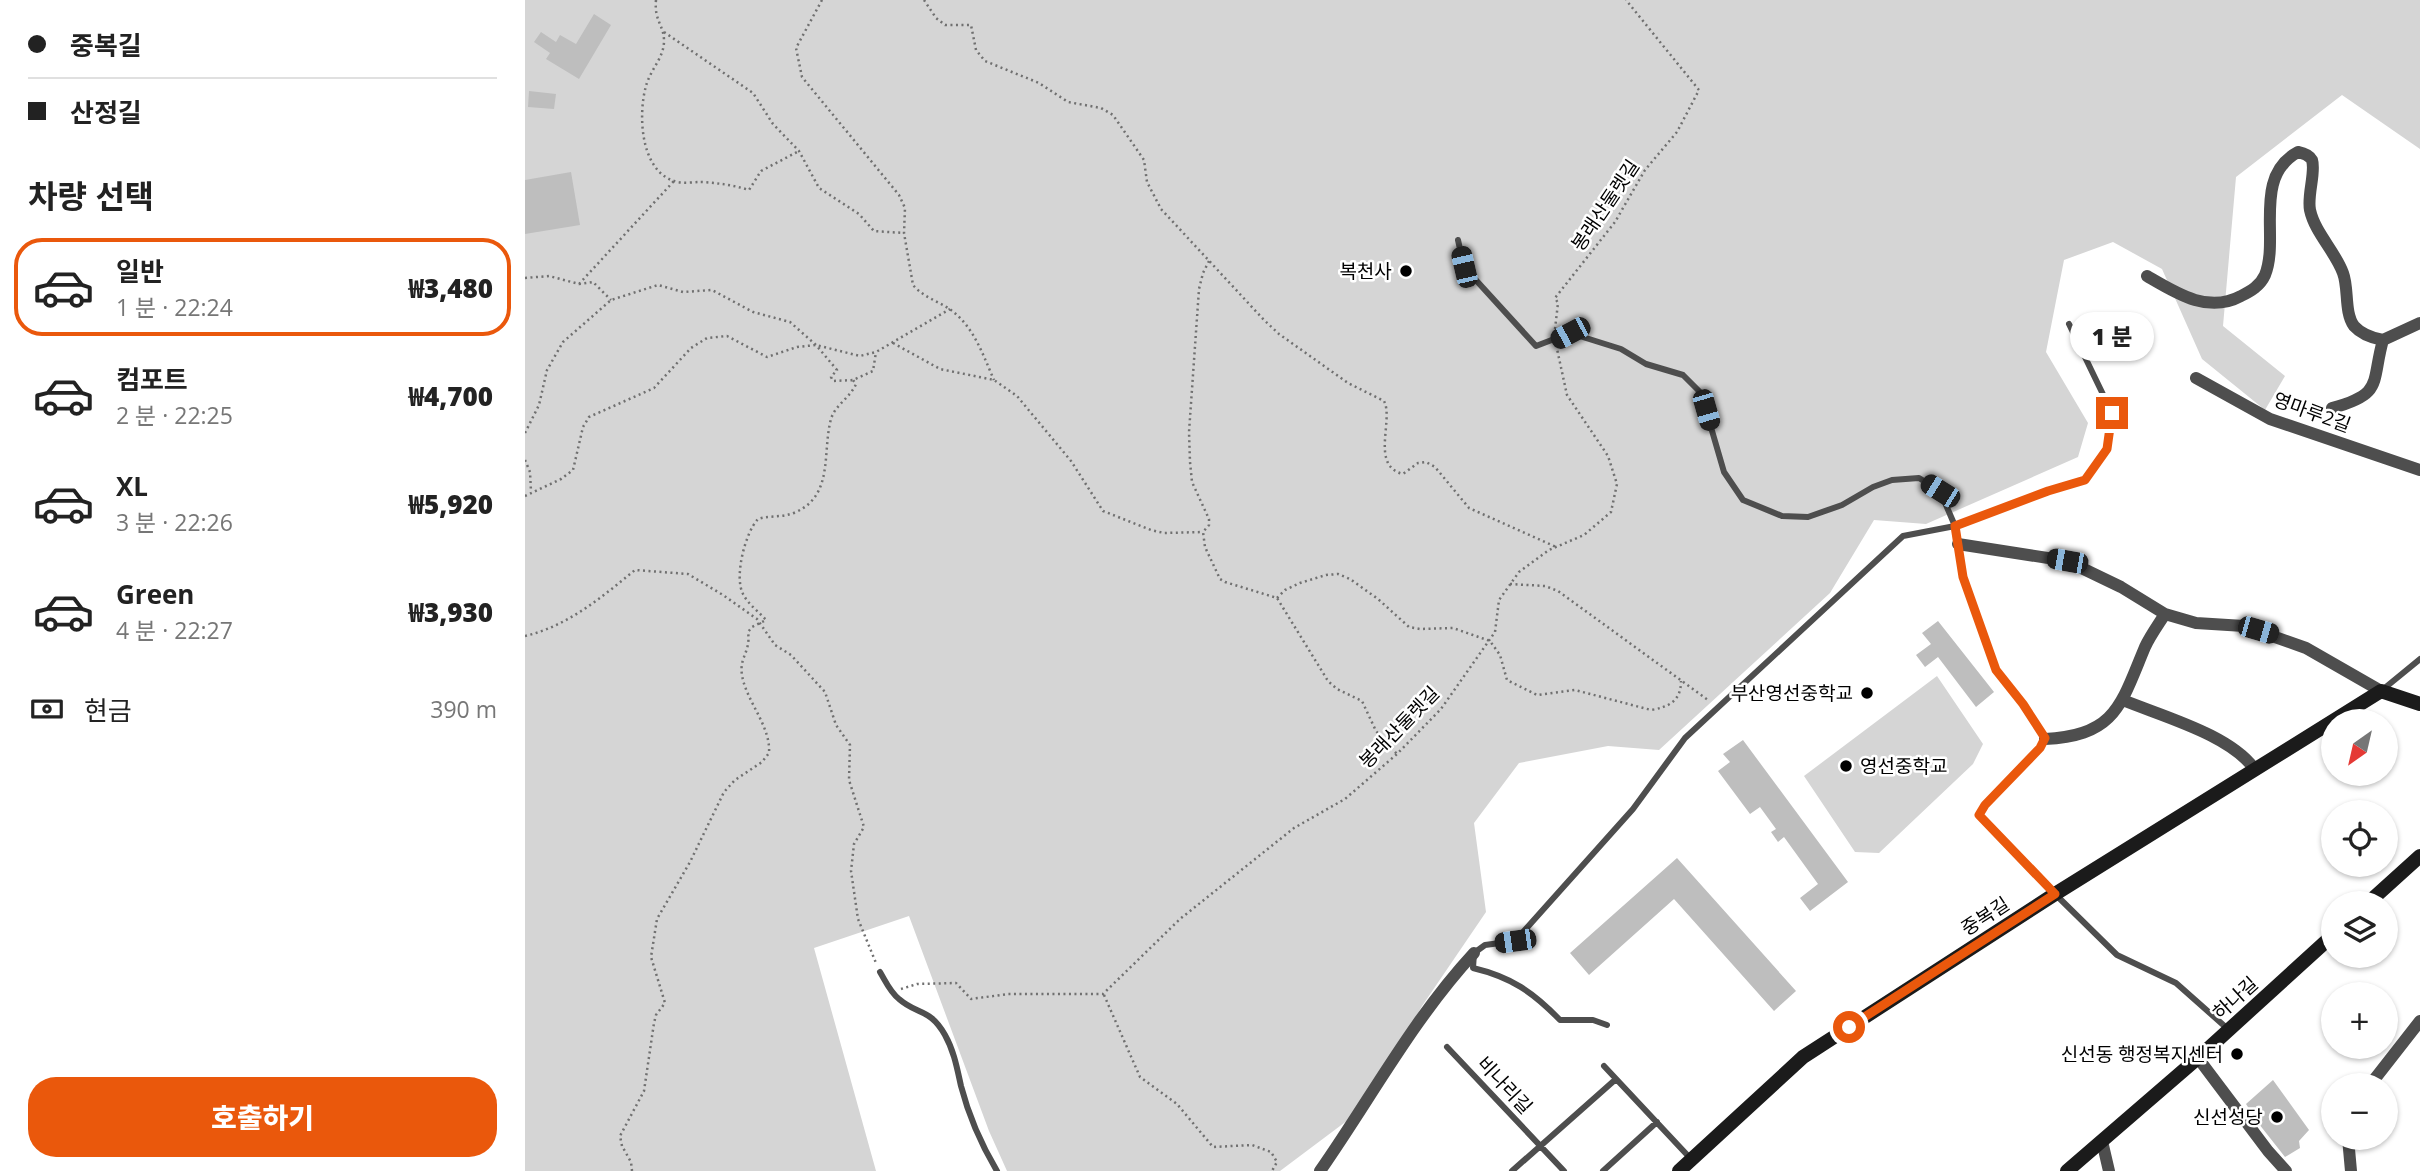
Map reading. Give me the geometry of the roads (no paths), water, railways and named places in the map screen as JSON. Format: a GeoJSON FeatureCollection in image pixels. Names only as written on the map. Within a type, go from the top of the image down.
{"type":"FeatureCollection","features":[{"type":"Feature","properties":{"kind":"street"},"geometry":{"type":"LineString","coordinates":[[2147,276],[2195,302],[2232,301],[2256,288],[2265,275],[2268,259],[2270,205],[2274,186],[2288,157],[2298,152],[2307,154],[2312,161],[2310,210],[2344,275],[2353,324],[2370,337],[2383,340],[2420,323]]}},
{"type":"Feature","properties":{"kind":"street"},"geometry":{"type":"LineString","coordinates":[[2332,408],[2362,398],[2370,391],[2376,380],[2383,340]]}},
{"type":"Feature","properties":{"kind":"street","name":"영마루2길"},"geometry":{"type":"LineString","coordinates":[[2196,378],[2270,419],[2420,470]]}},
{"type":"Feature","properties":{"kind":"street"},"geometry":{"type":"LineString","coordinates":[[1958,544],[2067,561],[2121,587],[2165,614],[2196,623],[2244,626],[2272,634],[2306,648],[2381,691],[2420,704]]}},
{"type":"Feature","properties":{"kind":"street"},"geometry":{"type":"LineString","coordinates":[[2045,738],[2060,738],[2097,728],[2106,722],[2123,700],[2146,645],[2165,614]]}},
{"type":"Feature","properties":{"kind":"street","name":"중복길"},"geometry":{"type":"LineString","coordinates":[[1679,1171],[1803,1057],[2055,894],[2381,691]]}},
{"type":"Feature","properties":{"kind":"street"},"geometry":{"type":"LineString","coordinates":[[2123,700],[2222,740],[2238,750],[2255,770]]}},
{"type":"Feature","properties":{"kind":"street"},"geometry":{"type":"LineString","coordinates":[[2381,891],[2420,856]]}},
{"type":"Feature","properties":{"kind":"street","name":"하나길"},"geometry":{"type":"LineString","coordinates":[[2067,1171],[2321,946]]}},
{"type":"Feature","properties":{"kind":"street"},"geometry":{"type":"LineString","coordinates":[[1320,1171],[1417,1023],[1444,985],[1474,953]]}},
{"type":"Feature","properties":{"kind":"street"},"geometry":{"type":"LineString","coordinates":[[2379,1073],[2420,1021]]}},
{"type":"Feature","properties":{"kind":"street"},"geometry":{"type":"LineString","coordinates":[[2197,1058],[2286,1171]]}},
{"type":"Feature","properties":{"kind":"street"},"geometry":{"type":"LineString","coordinates":[[2102,1141],[2109,1171]]}},
{"type":"Feature","properties":{"kind":"street"},"geometry":{"type":"LineString","coordinates":[[2349,1150],[2351,1171]]}},
{"type":"Feature","properties":{"kind":"lane"},"geometry":{"type":"LineString","coordinates":[[1458,240],[1464,267],[1536,346],[1555,341],[1570,333],[1621,349],[1646,364],[1683,375],[1701,393],[1724,472],[1743,500],[1782,516],[1808,517],[1842,505],[1873,487],[1892,480],[1919,478],[1940,491],[1955,526],[1963,577],[1996,670],[2045,738],[2040,748],[1985,805],[1979,815],[2117,955],[2176,983],[2228,1030]]}},
{"type":"Feature","properties":{"kind":"lane"},"geometry":{"type":"LineString","coordinates":[[1607,1026],[1593,1020],[1560,1020],[1537,996],[1499,974],[1473,968],[1474,953],[1485,945],[1515,941],[1633,809],[1685,738],[1903,536],[1955,526],[2085,480],[2107,449],[2112,413],[2069,324]]}},
{"type":"Feature","properties":{"kind":"lane"},"geometry":{"type":"LineString","coordinates":[[2381,691],[2420,659]]}},
{"type":"Feature","properties":{"kind":"lane"},"geometry":{"type":"LineString","coordinates":[[880,972],[901,1002],[926,1013],[936,1020],[944,1032],[952,1047],[979,1142],[997,1171]]}},
{"type":"Feature","properties":{"kind":"lane","name":"비나리길"},"geometry":{"type":"LineString","coordinates":[[1447,1047],[1564,1171]]}},
{"type":"Feature","properties":{"kind":"lane"},"geometry":{"type":"LineString","coordinates":[[1604,1066],[1691,1159]]}},
{"type":"Feature","properties":{"kind":"lane"},"geometry":{"type":"LineString","coordinates":[[1512,1171],[1616,1079]]}},
{"type":"Feature","properties":{"kind":"lane"},"geometry":{"type":"LineString","coordinates":[[1603,1171],[1657,1122]]}},
{"type":"Feature","properties":{"kind":"place","name":"복천사"},"geometry":{"type":"Point","coordinates":[1406,271]}},
{"type":"Feature","properties":{"kind":"place","name":"부산영선중학교"},"geometry":{"type":"Point","coordinates":[1867,693]}},
{"type":"Feature","properties":{"kind":"place","name":"영선중학교"},"geometry":{"type":"Point","coordinates":[1846,766]}},
{"type":"Feature","properties":{"kind":"place","name":"신선동 행정복지센터"},"geometry":{"type":"Point","coordinates":[2237,1054]}},
{"type":"Feature","properties":{"kind":"place","name":"신선성당"},"geometry":{"type":"Point","coordinates":[2277,1117]}}]}
